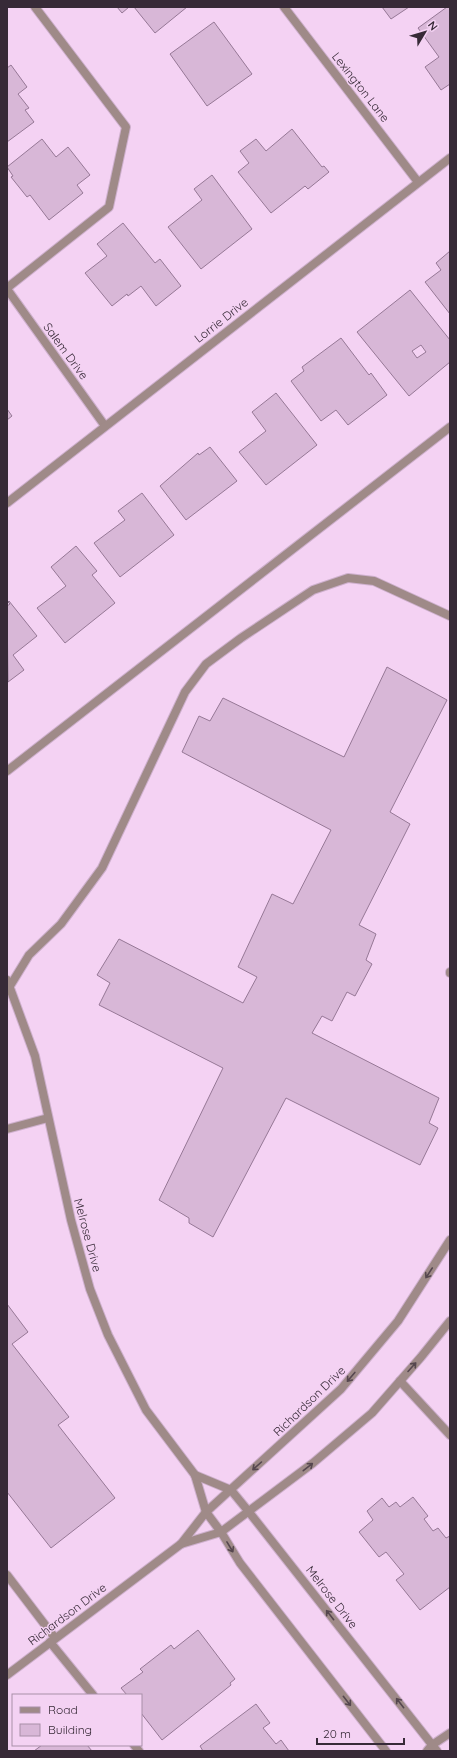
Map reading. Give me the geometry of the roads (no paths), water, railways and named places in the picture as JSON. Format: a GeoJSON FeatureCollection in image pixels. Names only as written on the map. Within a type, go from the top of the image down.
{"type":"FeatureCollection","features":[{"type":"Feature","properties":{"kind":"street"},"geometry":{"type":"LineString","coordinates":[[7,288],[109,207],[126,127],[35,7]]}},
{"type":"Feature","properties":{"kind":"street","name":"Lexington Lane"},"geometry":{"type":"LineString","coordinates":[[284,7],[418,182]]}},
{"type":"Feature","properties":{"kind":"street","name":"Lorrie Drive"},"geometry":{"type":"LineString","coordinates":[[7,503],[450,158]]}},
{"type":"Feature","properties":{"kind":"street","name":"Salem Drive"},"geometry":{"type":"LineString","coordinates":[[7,288],[105,426]]}},
{"type":"Feature","properties":{"kind":"street"},"geometry":{"type":"LineString","coordinates":[[7,771],[450,427]]}},
{"type":"Feature","properties":{"kind":"street"},"geometry":{"type":"LineString","coordinates":[[8,983],[29,955],[61,924],[102,868],[185,692],[206,664],[241,638],[313,590],[348,578],[374,581],[450,616]]}},
{"type":"Feature","properties":{"kind":"street","name":"Melrose Drive"},"geometry":{"type":"LineString","coordinates":[[8,983],[35,1056],[71,1220],[90,1289],[108,1335],[146,1410],[195,1475],[206,1512],[221,1532],[240,1563],[386,1751]]}},
{"type":"Feature","properties":{"kind":"street"},"geometry":{"type":"LineString","coordinates":[[7,1129],[48,1118]]}},
{"type":"Feature","properties":{"kind":"street","name":"Richardson Drive"},"geometry":{"type":"LineString","coordinates":[[7,1675],[181,1544],[206,1512],[341,1389],[398,1321],[450,1240]]}},
{"type":"Feature","properties":{"kind":"street","name":"Richardson Drive"},"geometry":{"type":"LineString","coordinates":[[181,1544],[221,1532],[313,1463],[372,1413],[450,1321]]}},
{"type":"Feature","properties":{"kind":"street"},"geometry":{"type":"LineString","coordinates":[[400,1381],[450,1435]]}},
{"type":"Feature","properties":{"kind":"street","name":"Melrose Drive"},"geometry":{"type":"LineString","coordinates":[[195,1475],[231,1490],[432,1749]]}},
{"type":"Feature","properties":{"kind":"street"},"geometry":{"type":"LineString","coordinates":[[7,1575],[92,1694]]}},
{"type":"Feature","properties":{"kind":"street"},"geometry":{"type":"LineString","coordinates":[[432,1749],[450,1733]]}}]}
